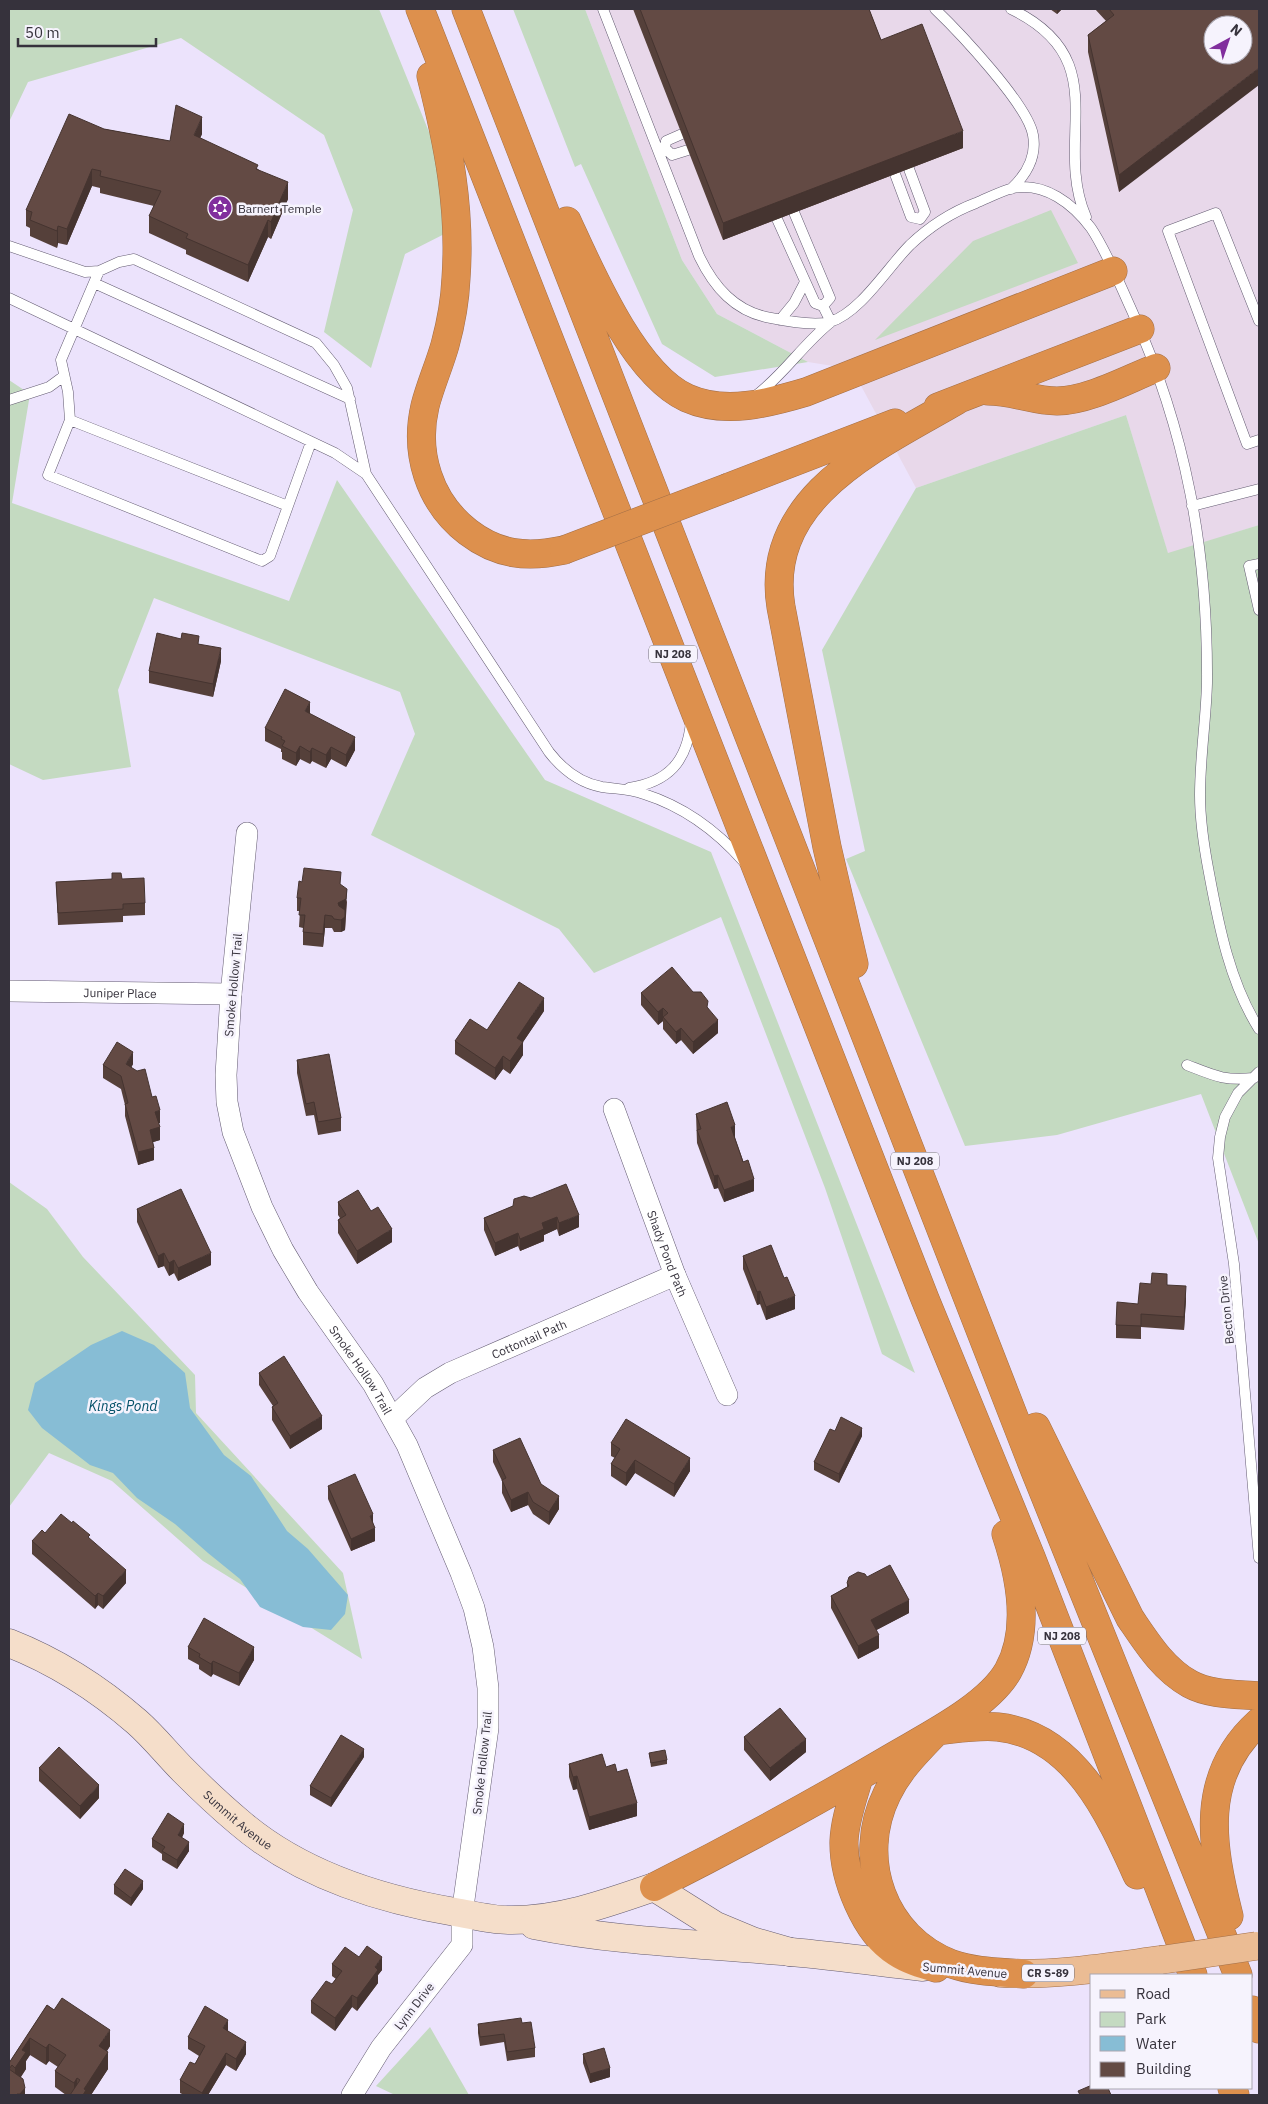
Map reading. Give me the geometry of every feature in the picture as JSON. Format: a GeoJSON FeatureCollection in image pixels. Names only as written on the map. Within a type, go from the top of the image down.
{"type":"FeatureCollection","features":[{"type":"Feature","properties":{"kind":"highway"},"geometry":{"type":"LineString","coordinates":[[415,9],[447,144],[454,184],[457,227],[456,278],[450,323],[425,407],[421,429],[422,450],[433,492],[446,510],[460,526],[476,538],[494,547],[511,553],[532,556],[564,550],[1140,329]]}},
{"type":"Feature","properties":{"kind":"highway","name":"NJ 208"},"geometry":{"type":"LineString","coordinates":[[420,9],[925,1299],[1031,1557],[1193,1974]]}},
{"type":"Feature","properties":{"kind":"highway"},"geometry":{"type":"LineString","coordinates":[[468,9],[580,250],[627,335],[656,375],[670,388],[695,400],[709,404],[733,406],[756,405],[806,392],[1113,271]]}},
{"type":"Feature","properties":{"kind":"highway","name":"NJ 208"},"geometry":{"type":"LineString","coordinates":[[468,9],[1035,1471],[1238,1974]]}},
{"type":"Feature","properties":{"kind":"highway"},"geometry":{"type":"LineString","coordinates":[[982,391],[1008,392],[1057,401],[1088,395],[1156,368]]}},
{"type":"Feature","properties":{"kind":"highway"},"geometry":{"type":"LineString","coordinates":[[888,1089],[850,948],[827,847],[781,607],[778,581],[779,567],[781,553],[792,525],[801,512],[824,488],[880,446],[956,401]]}},
{"type":"Feature","properties":{"kind":"highway"},"geometry":{"type":"LineString","coordinates":[[943,1233],[1066,1491],[1130,1618],[1150,1648],[1167,1667],[1192,1685],[1219,1692],[1259,1696]]}},
{"type":"Feature","properties":{"kind":"highway"},"geometry":{"type":"LineString","coordinates":[[654,1887],[859,1777],[937,1731],[965,1713],[990,1692],[1008,1671],[1019,1639],[1021,1615],[1019,1587],[1011,1549],[925,1299]]}},
{"type":"Feature","properties":{"kind":"highway"},"geometry":{"type":"LineString","coordinates":[[1244,1974],[1220,1880],[1214,1847],[1214,1813],[1219,1786],[1229,1761],[1242,1738],[1259,1722]]}},
{"type":"Feature","properties":{"kind":"highway"},"geometry":{"type":"LineString","coordinates":[[1024,1974],[982,1971],[952,1964],[918,1945],[894,1918],[879,1890],[874,1864],[874,1834],[882,1806],[903,1768],[937,1731],[998,1727],[1032,1735],[1061,1754],[1073,1766],[1095,1793],[1112,1823],[1171,1968]]}},
{"type":"Feature","properties":{"kind":"highway"},"geometry":{"type":"LineString","coordinates":[[859,1777],[847,1816],[844,1842],[848,1876],[858,1903],[874,1932],[895,1952],[911,1960],[936,1968]]}},
{"type":"Feature","properties":{"kind":"main road","name":"Summit Avenue"},"geometry":{"type":"LineString","coordinates":[[936,1968],[1024,1974],[1171,1968],[1258,1946]]}},
{"type":"Feature","properties":{"kind":"street","name":"Smoke Hollow Trail"},"geometry":{"type":"LineString","coordinates":[[247,834],[231,994],[226,1075],[227,1102],[233,1132],[262,1207],[288,1259],[308,1292],[373,1384],[407,1445],[474,1608],[483,1647],[488,1688],[488,1728],[462,1914]]}},
{"type":"Feature","properties":{"kind":"street","name":"Juniper Place"},"geometry":{"type":"LineString","coordinates":[[9,991],[231,994]]}},
{"type":"Feature","properties":{"kind":"street","name":"Shady Pond Path"},"geometry":{"type":"LineString","coordinates":[[614,1109],[675,1275],[727,1395]]}},
{"type":"Feature","properties":{"kind":"street","name":"Cottontail Path"},"geometry":{"type":"LineString","coordinates":[[393,1418],[425,1388],[450,1373],[675,1275]]}},
{"type":"Feature","properties":{"kind":"street","name":"Summit Avenue"},"geometry":{"type":"LineString","coordinates":[[9,1643],[62,1668],[100,1693],[137,1722],[182,1769],[240,1823],[277,1851],[318,1873],[388,1898],[462,1914],[508,1920],[571,1932],[790,1952],[936,1968]]}},
{"type":"Feature","properties":{"kind":"street","name":"Summit Avenue"},"geometry":{"type":"LineString","coordinates":[[508,1920],[547,1916],[604,1904],[654,1887],[716,1926],[752,1941],[790,1952]]}},
{"type":"Feature","properties":{"kind":"street","name":"Lynn Drive"},"geometry":{"type":"LineString","coordinates":[[352,2095],[381,2048],[462,1945],[462,1914]]}},
{"type":"Feature","properties":{"kind":"lane"},"geometry":{"type":"LineString","coordinates":[[603,9],[662,150],[699,256],[718,288],[730,300],[761,317],[804,322],[831,322]]}},
{"type":"Feature","properties":{"kind":"lane"},"geometry":{"type":"LineString","coordinates":[[936,9],[964,40],[1027,118],[1033,133],[1032,158],[1021,179],[1011,188]]}},
{"type":"Feature","properties":{"kind":"lane"},"geometry":{"type":"LineString","coordinates":[[1011,9],[1043,29],[1056,44],[1070,68],[1075,83],[1077,104],[1075,186],[1085,216],[1140,329],[1156,368],[1176,430],[1192,506],[1201,571],[1206,647],[1207,684],[1200,796],[1202,831],[1220,935],[1249,1013],[1259,1029]]}},
{"type":"Feature","properties":{"kind":"lane"},"geometry":{"type":"LineString","coordinates":[[662,150],[666,141],[682,134]]}},
{"type":"Feature","properties":{"kind":"lane"},"geometry":{"type":"LineString","coordinates":[[662,150],[672,155],[688,150]]}},
{"type":"Feature","properties":{"kind":"lane"},"geometry":{"type":"LineString","coordinates":[[909,169],[925,212],[920,219]]}},
{"type":"Feature","properties":{"kind":"lane"},"geometry":{"type":"LineString","coordinates":[[895,174],[911,217],[920,219]]}},
{"type":"Feature","properties":{"kind":"lane"},"geometry":{"type":"LineString","coordinates":[[733,406],[744,403],[766,388],[808,342],[831,322],[852,309],[868,295],[898,258],[925,232],[948,216],[966,207],[1011,188],[1040,189],[1056,195],[1082,217],[1093,232]]}},
{"type":"Feature","properties":{"kind":"lane"},"geometry":{"type":"LineString","coordinates":[[778,195],[782,206],[777,219],[814,303],[823,306],[831,322]]}},
{"type":"Feature","properties":{"kind":"lane"},"geometry":{"type":"LineString","coordinates":[[782,206],[793,210],[830,298],[823,306]]}},
{"type":"Feature","properties":{"kind":"lane"},"geometry":{"type":"LineString","coordinates":[[1259,321],[1216,213],[1168,231],[1247,444],[1259,440]]}},
{"type":"Feature","properties":{"kind":"lane"},"geometry":{"type":"LineString","coordinates":[[920,219],[925,232]]}},
{"type":"Feature","properties":{"kind":"lane"},"geometry":{"type":"LineString","coordinates":[[9,246],[85,272],[99,271],[119,262],[134,259],[316,343],[338,372],[347,388],[366,474],[562,769],[581,780],[601,787],[623,789],[660,799],[699,819],[734,850],[764,888]]}},
{"type":"Feature","properties":{"kind":"lane"},"geometry":{"type":"LineString","coordinates":[[99,271],[61,360],[68,392],[70,420],[48,475],[262,561],[270,556],[311,442]]}},
{"type":"Feature","properties":{"kind":"lane"},"geometry":{"type":"LineString","coordinates":[[780,320],[794,303],[805,282]]}},
{"type":"Feature","properties":{"kind":"lane"},"geometry":{"type":"LineString","coordinates":[[94,283],[350,399]]}},
{"type":"Feature","properties":{"kind":"lane"},"geometry":{"type":"LineString","coordinates":[[9,298],[311,442],[335,454],[366,474]]}},
{"type":"Feature","properties":{"kind":"lane"},"geometry":{"type":"LineString","coordinates":[[9,400],[49,387],[64,376]]}},
{"type":"Feature","properties":{"kind":"lane"},"geometry":{"type":"LineString","coordinates":[[70,420],[288,506]]}},
{"type":"Feature","properties":{"kind":"lane"},"geometry":{"type":"LineString","coordinates":[[1192,506],[1259,489]]}},
{"type":"Feature","properties":{"kind":"lane"},"geometry":{"type":"LineString","coordinates":[[1259,564],[1249,566],[1259,610]]}},
{"type":"Feature","properties":{"kind":"lane"},"geometry":{"type":"LineString","coordinates":[[623,789],[641,786],[658,780],[670,772],[680,760],[690,733],[691,700]]}},
{"type":"Feature","properties":{"kind":"lane"},"geometry":{"type":"LineString","coordinates":[[1187,1065],[1219,1078],[1235,1080],[1257,1075]]}},
{"type":"Feature","properties":{"kind":"lane","name":"Becton Drive"},"geometry":{"type":"LineString","coordinates":[[1257,1075],[1238,1094],[1225,1117],[1218,1158],[1226,1199],[1236,1282],[1259,1558]]}},
{"type":"Feature","properties":{"kind":"shaded area"},"geometry":{"type":"Polygon","coordinates":[[[585,9],[1259,9],[1259,525],[1168,554],[1126,415],[916,488],[852,369],[808,362],[717,314],[682,260],[585,9]]]}},
{"type":"Feature","properties":{"kind":"green space"},"geometry":{"type":"Polygon","coordinates":[[[9,9],[379,9],[466,223],[405,254],[371,368],[324,332],[353,210],[324,135],[181,38],[28,82],[9,122],[9,9]]]}},
{"type":"Feature","properties":{"kind":"green space"},"geometry":{"type":"Polygon","coordinates":[[[513,9],[585,9],[682,260],[717,314],[808,362],[715,377],[662,344],[581,164],[575,167],[513,9]]]}},
{"type":"Feature","properties":{"kind":"green space"},"geometry":{"type":"Polygon","coordinates":[[[1051,210],[1078,263],[875,340],[973,241],[1051,210]]]}},
{"type":"Feature","properties":{"kind":"green space"},"geometry":{"type":"Polygon","coordinates":[[[9,380],[30,394],[12,503],[289,601],[337,480],[545,780],[711,852],[915,1373],[882,1354],[825,1188],[721,917],[594,973],[559,929],[371,835],[415,734],[400,692],[154,598],[118,690],[131,767],[43,780],[9,764],[9,380]]]}},
{"type":"Feature","properties":{"kind":"green space"},"geometry":{"type":"Polygon","coordinates":[[[1126,415],[1168,553],[1259,525],[1259,1244],[1201,1094],[1057,1135],[965,1146],[846,859],[865,851],[822,650],[916,488],[1126,415]]]}},
{"type":"Feature","properties":{"kind":"green space"},"geometry":{"type":"Polygon","coordinates":[[[9,1182],[47,1209],[83,1257],[195,1375],[196,1413],[343,1573],[362,1659],[203,1561],[112,1481],[49,1453],[9,1507],[9,1182]]]}},
{"type":"Feature","properties":{"kind":"green space"},"geometry":{"type":"Polygon","coordinates":[[[430,2027],[469,2095],[395,2095],[376,2086],[430,2027]]]}},
{"type":"Feature","properties":{"kind":"water","name":"Kings Pond"},"geometry":{"type":"Polygon","coordinates":[[[122,1331],[154,1345],[185,1373],[190,1408],[224,1455],[251,1476],[287,1531],[308,1549],[348,1595],[345,1614],[331,1630],[303,1627],[260,1607],[240,1579],[175,1524],[137,1498],[113,1473],[90,1465],[42,1428],[28,1410],[35,1383],[91,1345],[122,1331]]]}},
{"type":"Feature","properties":{"kind":"building"},"geometry":{"type":"Polygon","coordinates":[[[640,9],[869,9],[881,40],[922,24],[963,131],[723,223],[640,9]]]}},
{"type":"Feature","properties":{"kind":"building"},"geometry":{"type":"Polygon","coordinates":[[[1109,9],[1259,9],[1259,68],[1119,175],[1088,35],[1114,15],[1109,9]]]}},
{"type":"Feature","properties":{"kind":"building"},"geometry":{"type":"Polygon","coordinates":[[[176,105],[202,117],[194,135],[258,165],[256,169],[288,182],[271,222],[268,220],[248,265],[186,238],[188,234],[149,216],[161,191],[100,176],[101,171],[92,169],[67,229],[58,226],[57,231],[30,220],[32,212],[26,210],[69,114],[104,129],[170,141],[176,105]]]}},
{"type":"Feature","properties":{"kind":"building"},"geometry":{"type":"Polygon","coordinates":[[[157,633],[181,639],[182,633],[199,636],[198,644],[221,648],[213,684],[149,671],[157,633]]]}},
{"type":"Feature","properties":{"kind":"building"},"geometry":{"type":"Polygon","coordinates":[[[285,689],[310,702],[305,711],[355,737],[346,755],[331,747],[326,755],[312,748],[310,752],[300,746],[296,753],[282,746],[285,741],[281,739],[282,737],[265,728],[285,689]]]}},
{"type":"Feature","properties":{"kind":"building"},"geometry":{"type":"Polygon","coordinates":[[[304,868],[341,872],[340,884],[347,889],[346,899],[338,903],[345,910],[345,917],[341,920],[325,915],[323,934],[303,932],[305,915],[299,915],[301,898],[297,898],[299,881],[302,882],[304,868]]]}},
{"type":"Feature","properties":{"kind":"building"},"geometry":{"type":"Polygon","coordinates":[[[112,873],[121,873],[122,879],[144,878],[145,903],[123,904],[123,909],[58,913],[56,882],[112,879],[112,873]]]}},
{"type":"Feature","properties":{"kind":"building"},"geometry":{"type":"Polygon","coordinates":[[[672,967],[693,992],[701,992],[708,1001],[707,1007],[718,1020],[693,1042],[681,1028],[676,1032],[663,1017],[668,1013],[663,1008],[658,1012],[641,993],[672,967]]]}},
{"type":"Feature","properties":{"kind":"building"},"geometry":{"type":"Polygon","coordinates":[[[519,982],[544,998],[517,1038],[523,1042],[510,1061],[503,1056],[495,1068],[455,1041],[470,1019],[487,1030],[519,982]]]}},
{"type":"Feature","properties":{"kind":"building"},"geometry":{"type":"Polygon","coordinates":[[[117,1042],[133,1052],[126,1064],[137,1071],[145,1069],[152,1097],[156,1096],[160,1110],[155,1112],[160,1127],[150,1130],[154,1148],[138,1152],[125,1104],[128,1103],[121,1076],[103,1065],[117,1042]]]}},
{"type":"Feature","properties":{"kind":"building"},"geometry":{"type":"Polygon","coordinates":[[[329,1054],[341,1118],[318,1122],[314,1102],[306,1104],[297,1060],[329,1054]]]}},
{"type":"Feature","properties":{"kind":"building"},"geometry":{"type":"Polygon","coordinates":[[[727,1102],[735,1125],[731,1127],[743,1162],[748,1160],[754,1179],[724,1190],[718,1175],[714,1176],[697,1130],[701,1129],[696,1114],[727,1102]]]}},
{"type":"Feature","properties":{"kind":"building"},"geometry":{"type":"Polygon","coordinates":[[[566,1184],[579,1215],[559,1223],[557,1217],[542,1223],[544,1229],[520,1239],[518,1233],[495,1243],[484,1218],[513,1206],[514,1199],[524,1196],[531,1198],[566,1184]]]}},
{"type":"Feature","properties":{"kind":"building"},"geometry":{"type":"Polygon","coordinates":[[[181,1189],[211,1253],[178,1268],[174,1260],[169,1263],[164,1253],[158,1256],[137,1209],[181,1189]]]}},
{"type":"Feature","properties":{"kind":"building"},"geometry":{"type":"Polygon","coordinates":[[[358,1190],[371,1211],[378,1207],[392,1229],[357,1251],[338,1220],[346,1215],[338,1202],[358,1190]]]}},
{"type":"Feature","properties":{"kind":"building"},"geometry":{"type":"Polygon","coordinates":[[[771,1245],[784,1278],[787,1277],[795,1296],[766,1307],[760,1291],[757,1292],[743,1256],[771,1245]]]}},
{"type":"Feature","properties":{"kind":"building"},"geometry":{"type":"Polygon","coordinates":[[[1152,1273],[1167,1274],[1167,1285],[1186,1286],[1184,1317],[1141,1314],[1141,1326],[1116,1325],[1117,1302],[1138,1304],[1140,1283],[1151,1284],[1152,1273]]]}},
{"type":"Feature","properties":{"kind":"building"},"geometry":{"type":"Polygon","coordinates":[[[284,1356],[322,1416],[290,1436],[272,1407],[278,1403],[259,1373],[284,1356]]]}},
{"type":"Feature","properties":{"kind":"building"},"geometry":{"type":"Polygon","coordinates":[[[841,1417],[862,1428],[839,1474],[814,1462],[830,1429],[835,1431],[841,1417]]]}},
{"type":"Feature","properties":{"kind":"building"},"geometry":{"type":"Polygon","coordinates":[[[626,1419],[690,1458],[674,1484],[635,1460],[626,1473],[611,1464],[620,1449],[611,1443],[626,1419]]]}},
{"type":"Feature","properties":{"kind":"building"},"geometry":{"type":"Polygon","coordinates":[[[520,1438],[541,1484],[559,1496],[549,1512],[533,1502],[528,1492],[511,1500],[502,1480],[506,1478],[493,1450],[520,1438]]]}},
{"type":"Feature","properties":{"kind":"building"},"geometry":{"type":"Polygon","coordinates":[[[355,1474],[373,1514],[370,1516],[375,1528],[351,1539],[328,1486],[355,1474]]]}},
{"type":"Feature","properties":{"kind":"building"},"geometry":{"type":"Polygon","coordinates":[[[61,1514],[90,1535],[88,1537],[126,1570],[103,1596],[98,1593],[95,1596],[32,1541],[42,1530],[45,1533],[61,1514]]]}},
{"type":"Feature","properties":{"kind":"building"},"geometry":{"type":"Polygon","coordinates":[[[890,1565],[909,1600],[871,1620],[879,1635],[858,1646],[831,1596],[849,1586],[847,1583],[849,1577],[858,1572],[865,1574],[867,1577],[890,1565]]]}},
{"type":"Feature","properties":{"kind":"building"},"geometry":{"type":"Polygon","coordinates":[[[204,1618],[254,1647],[239,1673],[213,1661],[211,1664],[199,1657],[200,1654],[188,1647],[204,1618]]]}},
{"type":"Feature","properties":{"kind":"building"},"geometry":{"type":"Polygon","coordinates":[[[780,1708],[806,1739],[770,1768],[744,1737],[780,1708]]]}},
{"type":"Feature","properties":{"kind":"building"},"geometry":{"type":"Polygon","coordinates":[[[341,1735],[364,1749],[331,1798],[310,1786],[341,1735]]]}},
{"type":"Feature","properties":{"kind":"building"},"geometry":{"type":"Polygon","coordinates":[[[59,1747],[99,1785],[80,1806],[39,1768],[59,1747]]]}},
{"type":"Feature","properties":{"kind":"building"},"geometry":{"type":"Polygon","coordinates":[[[665,1750],[667,1760],[651,1763],[649,1753],[665,1750]]]}},
{"type":"Feature","properties":{"kind":"building"},"geometry":{"type":"Polygon","coordinates":[[[602,1754],[606,1767],[615,1764],[617,1772],[627,1769],[637,1803],[589,1817],[577,1776],[573,1777],[569,1764],[602,1754]]]}},
{"type":"Feature","properties":{"kind":"building"},"geometry":{"type":"Polygon","coordinates":[[[168,1813],[184,1824],[178,1835],[189,1842],[177,1860],[162,1851],[165,1847],[152,1839],[168,1813]]]}},
{"type":"Feature","properties":{"kind":"building"},"geometry":{"type":"Polygon","coordinates":[[[125,1869],[143,1881],[131,1898],[114,1885],[125,1869]]]}},
{"type":"Feature","properties":{"kind":"building"},"geometry":{"type":"Polygon","coordinates":[[[367,1946],[382,1957],[375,1967],[378,1970],[357,1998],[352,1995],[335,2018],[311,2001],[326,1981],[332,1984],[342,1971],[332,1964],[345,1947],[359,1957],[367,1946]]]}},
{"type":"Feature","properties":{"kind":"building"},"geometry":{"type":"Polygon","coordinates":[[[62,1998],[110,2030],[99,2046],[108,2052],[84,2089],[86,2090],[83,2095],[70,2095],[80,2080],[77,2078],[74,2083],[55,2071],[66,2055],[49,2044],[46,2048],[30,2038],[22,2050],[26,2052],[15,2068],[12,2065],[9,2069],[9,2063],[47,2005],[54,2010],[62,1998]]]}},
{"type":"Feature","properties":{"kind":"building"},"geometry":{"type":"Polygon","coordinates":[[[205,2006],[228,2020],[223,2028],[246,2042],[236,2059],[226,2053],[202,2093],[180,2080],[190,2062],[195,2064],[205,2046],[188,2037],[205,2006]]]}},
{"type":"Feature","properties":{"kind":"building"},"geometry":{"type":"Polygon","coordinates":[[[521,2018],[522,2023],[531,2022],[535,2048],[507,2052],[504,2034],[480,2037],[478,2024],[521,2018]]]}},
{"type":"Feature","properties":{"kind":"building"},"geometry":{"type":"Polygon","coordinates":[[[604,2048],[610,2068],[590,2074],[583,2054],[604,2048]]]}},
{"type":"Feature","properties":{"kind":"building"},"geometry":{"type":"Polygon","coordinates":[[[9,2069],[23,2079],[25,2088],[20,2094],[9,2095],[9,2069]]]}},
{"type":"Feature","properties":{"kind":"building"},"geometry":{"type":"Polygon","coordinates":[[[1090,2086],[1090,2089],[1108,2089],[1111,2095],[1080,2095],[1078,2091],[1090,2086]]]}},
{"type":"Feature","properties":{"kind":"place","name":"Barnert Temple"},"geometry":{"type":"Point","coordinates":[220,208]}}]}
